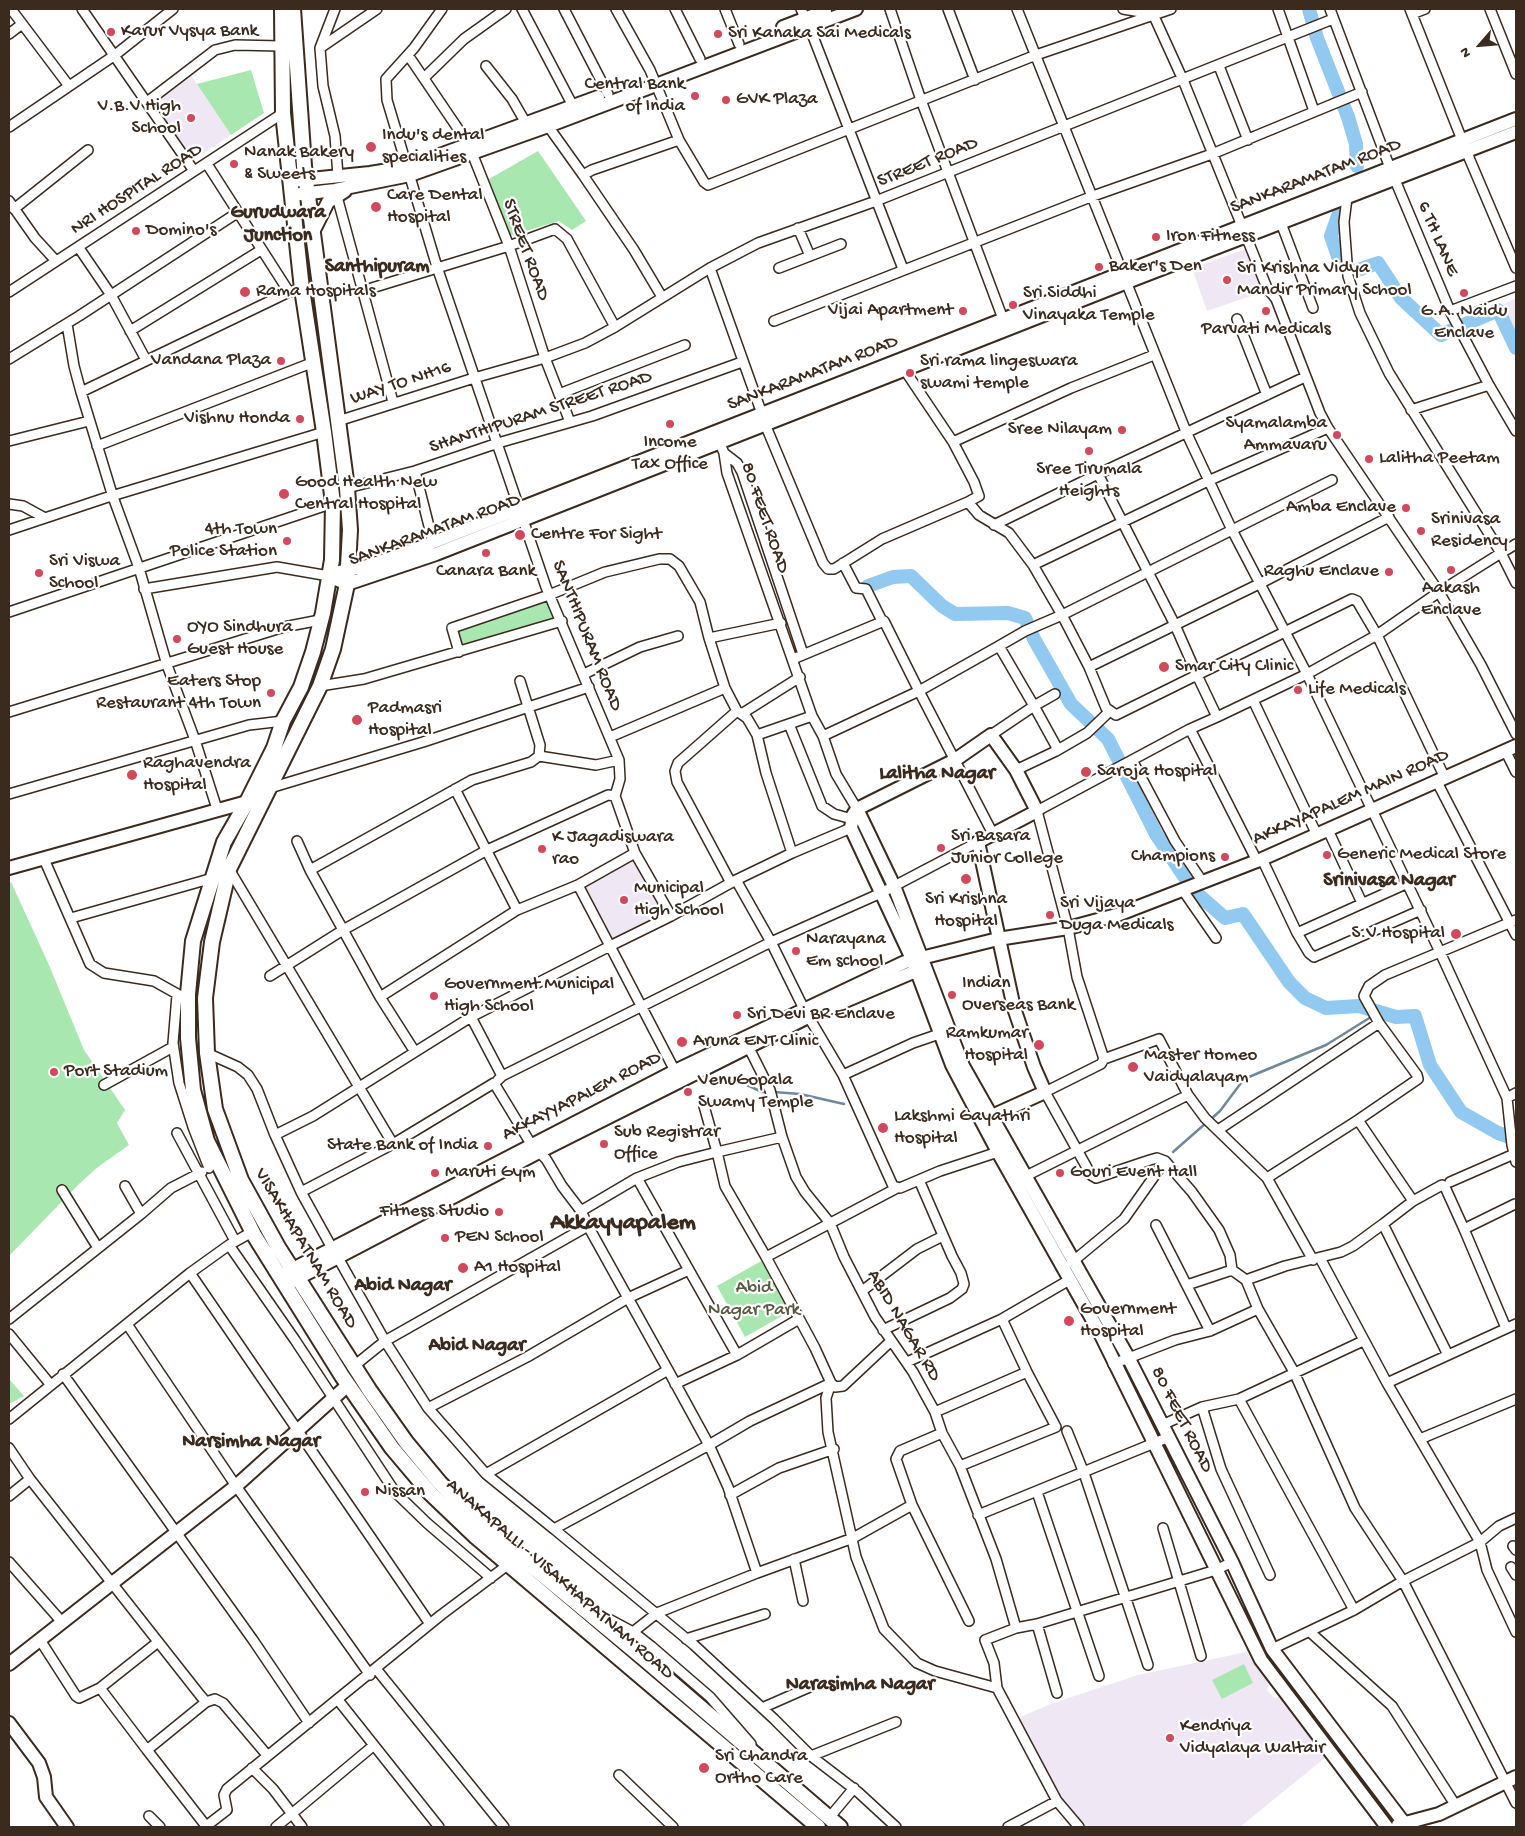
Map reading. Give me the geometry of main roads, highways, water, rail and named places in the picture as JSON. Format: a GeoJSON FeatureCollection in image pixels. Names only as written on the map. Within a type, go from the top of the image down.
{"type":"FeatureCollection","features":[{"type":"Feature","properties":{"kind":"main road","name":"ANAKAPALLI - VISAKHAPATNAM ROAD"},"geometry":{"type":"LineString","coordinates":[[282,9],[283,113],[291,188],[296,291],[314,362],[324,432],[332,502],[332,560],[314,652],[301,687],[283,721],[274,748],[247,802],[224,842],[193,941],[183,997],[193,1090],[214,1166],[252,1232],[348,1384],[392,1448],[430,1494],[509,1564],[815,1825]]}},
{"type":"Feature","properties":{"kind":"main road"},"geometry":{"type":"LineString","coordinates":[[293,9],[298,111],[307,186]]}},
{"type":"Feature","properties":{"kind":"main road"},"geometry":{"type":"LineString","coordinates":[[471,149],[573,106],[654,80],[700,58],[832,9]]}},
{"type":"Feature","properties":{"kind":"main road"},"geometry":{"type":"LineString","coordinates":[[307,186],[336,192],[548,126],[805,18],[856,9]]}},
{"type":"Feature","properties":{"kind":"main road","name":"SANKARAMATAM ROAD"},"geometry":{"type":"LineString","coordinates":[[1464,146],[1516,119]]}},
{"type":"Feature","properties":{"kind":"main road","name":"SANKARAMATAM ROAD"},"geometry":{"type":"LineString","coordinates":[[329,576],[348,569],[385,561],[433,542],[720,443],[764,419],[1125,277],[1464,146],[1516,132]]}},
{"type":"Feature","properties":{"kind":"main road"},"geometry":{"type":"LineString","coordinates":[[291,188],[307,186],[338,176],[408,170]]}},
{"type":"Feature","properties":{"kind":"main road","name":"SANKARAMATAM ROAD"},"geometry":{"type":"LineString","coordinates":[[1245,231],[1281,223],[1347,198],[1392,174]]}},
{"type":"Feature","properties":{"kind":"main road","name":"VISAKHAPATNAM ROAD"},"geometry":{"type":"LineString","coordinates":[[307,186],[347,488],[350,530],[347,584],[333,649],[320,686],[229,869],[212,942],[205,998],[207,1053],[215,1109],[229,1152],[241,1180],[295,1273],[354,1366],[406,1442],[440,1483],[486,1528],[574,1600],[840,1827]]}},
{"type":"Feature","properties":{"kind":"main road"},"geometry":{"type":"LineString","coordinates":[[313,232],[328,202],[336,192]]}},
{"type":"Feature","properties":{"kind":"main road","name":"SANKARAMATAM ROAD"},"geometry":{"type":"LineString","coordinates":[[904,365],[1003,319],[1125,277]]}},
{"type":"Feature","properties":{"kind":"main road","name":"SANKARAMATAM ROAD"},"geometry":{"type":"LineString","coordinates":[[329,576],[347,584],[436,554],[520,513]]}},
{"type":"Feature","properties":{"kind":"main road"},"geometry":{"type":"LineString","coordinates":[[853,818],[955,760],[991,735],[1016,770],[1037,811],[978,842],[1014,1008],[1034,1068],[1045,1092],[992,1116]]}},
{"type":"Feature","properties":{"kind":"main road","name":"AKKAYAPALEM MAIN ROAD"},"geometry":{"type":"LineString","coordinates":[[1184,888],[1259,860],[1511,748]]}},
{"type":"Feature","properties":{"kind":"main road"},"geometry":{"type":"LineString","coordinates":[[9,868],[247,802]]}},
{"type":"Feature","properties":{"kind":"main road"},"geometry":{"type":"LineString","coordinates":[[853,818],[894,886],[923,962]]}},
{"type":"Feature","properties":{"kind":"main road"},"geometry":{"type":"LineString","coordinates":[[853,818],[881,892],[923,962]]}},
{"type":"Feature","properties":{"kind":"main road","name":"AKKAYYAPALEM ROAD"},"geometry":{"type":"LineString","coordinates":[[282,1280],[535,1148],[675,1071],[806,1013],[905,962],[923,962],[998,939],[1068,928],[1120,914],[1184,888]]}},
{"type":"Feature","properties":{"kind":"main road","name":"80 FEET ROAD"},"geometry":{"type":"LineString","coordinates":[[923,962],[945,1032],[952,1065],[998,1152],[1020,1179]]}},
{"type":"Feature","properties":{"kind":"main road"},"geometry":{"type":"LineString","coordinates":[[535,1148],[749,1048],[806,1013]]}},
{"type":"Feature","properties":{"kind":"main road","name":"80 FEET ROAD"},"geometry":{"type":"LineString","coordinates":[[945,1032],[992,1116],[1020,1179],[1070,1269],[1128,1358],[1232,1562],[1272,1649],[1402,1826]]}},
{"type":"Feature","properties":{"kind":"main road","name":"80 FEET ROAD"},"geometry":{"type":"LineString","coordinates":[[1070,1269],[1114,1364],[1261,1660],[1386,1827]]}},
{"type":"Feature","properties":{"kind":"main road"},"geometry":{"type":"LineString","coordinates":[[9,1664],[236,1486],[348,1384]]}},
{"type":"Feature","properties":{"kind":"main road"},"geometry":{"type":"LineString","coordinates":[[1280,1686],[1292,1677]]}},
{"type":"Feature","properties":{"kind":"main road"},"geometry":{"type":"LineString","coordinates":[[9,1723],[39,1763],[44,1777],[46,1797],[67,1827]]}},
{"type":"Feature","properties":{"kind":"main road"},"geometry":{"type":"LineString","coordinates":[[1402,1826],[1439,1814],[1516,1777]]}},
{"type":"Feature","properties":{"kind":"waterway"},"geometry":{"type":"LineString","coordinates":[[1309,9],[1317,38],[1348,117],[1356,144],[1357,166]]}},
{"type":"Feature","properties":{"kind":"waterway"},"geometry":{"type":"LineString","coordinates":[[1340,210],[1331,236],[1341,265],[1352,272],[1378,263],[1401,298],[1441,335],[1498,310],[1516,348]]}},
{"type":"Feature","properties":{"kind":"waterway"},"geometry":{"type":"LineString","coordinates":[[868,586],[893,577],[911,576],[942,606],[955,614],[1008,613],[1025,618],[1034,639],[1071,704],[1108,739],[1156,834],[1194,891],[1225,918],[1243,914],[1289,982],[1305,998],[1326,1008],[1359,1006],[1396,1017],[1415,1016],[1430,1065],[1461,1112],[1498,1133],[1516,1139]]}},
{"type":"Feature","properties":{"kind":"waterway"},"geometry":{"type":"LineString","coordinates":[[1210,1120],[1220,1111],[1244,1079],[1326,1045],[1379,1012]]}},
{"type":"Feature","properties":{"kind":"waterway"},"geometry":{"type":"LineString","coordinates":[[730,1077],[762,1092],[768,1092]]}},
{"type":"Feature","properties":{"kind":"waterway"},"geometry":{"type":"LineString","coordinates":[[774,1092],[800,1094],[844,1104]]}},
{"type":"Feature","properties":{"kind":"waterway"},"geometry":{"type":"LineString","coordinates":[[1173,1152],[1206,1123]]}},
{"type":"Feature","properties":{"kind":"place","name":"Karur Vysya Bank"},"geometry":{"type":"Point","coordinates":[111,32]}},
{"type":"Feature","properties":{"kind":"place","name":"Sri Kanaka Sai Medicals"},"geometry":{"type":"Point","coordinates":[718,34]}},
{"type":"Feature","properties":{"kind":"place","name":"Central Bank of India"},"geometry":{"type":"Point","coordinates":[695,96]}},
{"type":"Feature","properties":{"kind":"place","name":"GVK Plaza"},"geometry":{"type":"Point","coordinates":[726,100]}},
{"type":"Feature","properties":{"kind":"place","name":"V.B.V High School"},"geometry":{"type":"Point","coordinates":[191,118]}},
{"type":"Feature","properties":{"kind":"place","name":"Indu's dental specialities"},"geometry":{"type":"Point","coordinates":[371,147]}},
{"type":"Feature","properties":{"kind":"place","name":"Nanak Bakery & Sweets"},"geometry":{"type":"Point","coordinates":[234,164]}},
{"type":"Feature","properties":{"kind":"place","name":"Care Dental Hospital"},"geometry":{"type":"Point","coordinates":[376,207]}},
{"type":"Feature","properties":{"kind":"place","name":"Domino's"},"geometry":{"type":"Point","coordinates":[136,231]}},
{"type":"Feature","properties":{"kind":"place","name":"Iron Fitness"},"geometry":{"type":"Point","coordinates":[1156,237]}},
{"type":"Feature","properties":{"kind":"place","name":"Baker's Den"},"geometry":{"type":"Point","coordinates":[1099,267]}},
{"type":"Feature","properties":{"kind":"place","name":"Sri Krishna Vidya Mandir Primary School"},"geometry":{"type":"Point","coordinates":[1227,280]}},
{"type":"Feature","properties":{"kind":"place","name":"Rama Hospitals"},"geometry":{"type":"Point","coordinates":[245,292]}},
{"type":"Feature","properties":{"kind":"place","name":"G.A. Naidu Enclave"},"geometry":{"type":"Point","coordinates":[1464,293]}},
{"type":"Feature","properties":{"kind":"place","name":"Sri Siddhi Vinayaka Temple"},"geometry":{"type":"Point","coordinates":[1013,305]}},
{"type":"Feature","properties":{"kind":"place","name":"Vijai Apartment"},"geometry":{"type":"Point","coordinates":[963,311]}},
{"type":"Feature","properties":{"kind":"place","name":"Parvati Medicals"},"geometry":{"type":"Point","coordinates":[1266,311]}},
{"type":"Feature","properties":{"kind":"place","name":"Vandana Plaza"},"geometry":{"type":"Point","coordinates":[281,361]}},
{"type":"Feature","properties":{"kind":"place","name":"Sri rama lingeswara swami temple"},"geometry":{"type":"Point","coordinates":[910,373]}},
{"type":"Feature","properties":{"kind":"place","name":"Vishnu Honda"},"geometry":{"type":"Point","coordinates":[300,419]}},
{"type":"Feature","properties":{"kind":"place","name":"Income Tax Office"},"geometry":{"type":"Point","coordinates":[670,424]}},
{"type":"Feature","properties":{"kind":"place","name":"Sree Nilayam"},"geometry":{"type":"Point","coordinates":[1122,430]}},
{"type":"Feature","properties":{"kind":"place","name":"Syamalamba Ammavaru"},"geometry":{"type":"Point","coordinates":[1337,435]}},
{"type":"Feature","properties":{"kind":"place","name":"Sree Tirumala Heights"},"geometry":{"type":"Point","coordinates":[1089,451]}},
{"type":"Feature","properties":{"kind":"place","name":"Lalitha Peetam"},"geometry":{"type":"Point","coordinates":[1369,459]}},
{"type":"Feature","properties":{"kind":"place","name":"Good Health New Central Hospital"},"geometry":{"type":"Point","coordinates":[284,494]}},
{"type":"Feature","properties":{"kind":"place","name":"Amba Enclave"},"geometry":{"type":"Point","coordinates":[1406,508]}},
{"type":"Feature","properties":{"kind":"place","name":"Srinivasa Residency"},"geometry":{"type":"Point","coordinates":[1421,531]}},
{"type":"Feature","properties":{"kind":"place","name":"Centre For Sight"},"geometry":{"type":"Point","coordinates":[520,535]}},
{"type":"Feature","properties":{"kind":"place","name":"4th Town Police Station"},"geometry":{"type":"Point","coordinates":[287,541]}},
{"type":"Feature","properties":{"kind":"place","name":"Canara Bank"},"geometry":{"type":"Point","coordinates":[486,553]}},
{"type":"Feature","properties":{"kind":"place","name":"Aakash Enclave"},"geometry":{"type":"Point","coordinates":[1451,570]}},
{"type":"Feature","properties":{"kind":"place","name":"Raghu Enclave"},"geometry":{"type":"Point","coordinates":[1389,572]}},
{"type":"Feature","properties":{"kind":"place","name":"Sri Viswa School"},"geometry":{"type":"Point","coordinates":[39,573]}},
{"type":"Feature","properties":{"kind":"place","name":"OYO Sindhura Guest House"},"geometry":{"type":"Point","coordinates":[177,639]}},
{"type":"Feature","properties":{"kind":"place","name":"Smar City Clinic"},"geometry":{"type":"Point","coordinates":[1164,667]}},
{"type":"Feature","properties":{"kind":"place","name":"Life Medicals"},"geometry":{"type":"Point","coordinates":[1298,690]}},
{"type":"Feature","properties":{"kind":"place","name":"Eaters Stop Restaurant 4th Town"},"geometry":{"type":"Point","coordinates":[271,693]}},
{"type":"Feature","properties":{"kind":"place","name":"Padmasri Hospital"},"geometry":{"type":"Point","coordinates":[357,720]}},
{"type":"Feature","properties":{"kind":"place","name":"Saroja Hospital"},"geometry":{"type":"Point","coordinates":[1086,772]}},
{"type":"Feature","properties":{"kind":"place","name":"Raghavendra Hospital"},"geometry":{"type":"Point","coordinates":[132,775]}},
{"type":"Feature","properties":{"kind":"place","name":"Sri Basara Junior College"},"geometry":{"type":"Point","coordinates":[941,848]}},
{"type":"Feature","properties":{"kind":"place","name":"K Jagadiswara rao"},"geometry":{"type":"Point","coordinates":[542,849]}},
{"type":"Feature","properties":{"kind":"place","name":"Generic Medical Store"},"geometry":{"type":"Point","coordinates":[1327,855]}},
{"type":"Feature","properties":{"kind":"place","name":"Champions"},"geometry":{"type":"Point","coordinates":[1225,857]}},
{"type":"Feature","properties":{"kind":"place","name":"Sri Krishna Hospital"},"geometry":{"type":"Point","coordinates":[966,879]}},
{"type":"Feature","properties":{"kind":"place","name":"Municipal High School"},"geometry":{"type":"Point","coordinates":[624,900]}},
{"type":"Feature","properties":{"kind":"place","name":"Sri Vijaya Duga Medicals"},"geometry":{"type":"Point","coordinates":[1050,915]}},
{"type":"Feature","properties":{"kind":"place","name":"S.V Hospital"},"geometry":{"type":"Point","coordinates":[1456,934]}},
{"type":"Feature","properties":{"kind":"place","name":"Narayana Em school"},"geometry":{"type":"Point","coordinates":[796,951]}},
{"type":"Feature","properties":{"kind":"place","name":"Indian Overseas Bank"},"geometry":{"type":"Point","coordinates":[952,995]}},
{"type":"Feature","properties":{"kind":"place","name":"Government Municipal High School"},"geometry":{"type":"Point","coordinates":[434,996]}},
{"type":"Feature","properties":{"kind":"place","name":"Sri Devi BR Enclave"},"geometry":{"type":"Point","coordinates":[737,1015]}},
{"type":"Feature","properties":{"kind":"place","name":"Aruna ENT Clinic"},"geometry":{"type":"Point","coordinates":[682,1042]}},
{"type":"Feature","properties":{"kind":"place","name":"Ramkumar Hospital"},"geometry":{"type":"Point","coordinates":[1039,1045]}},
{"type":"Feature","properties":{"kind":"place","name":"Master Homeo Vaidyalayam"},"geometry":{"type":"Point","coordinates":[1133,1067]}},
{"type":"Feature","properties":{"kind":"place","name":"Port Stadium"},"geometry":{"type":"Point","coordinates":[54,1072]}},
{"type":"Feature","properties":{"kind":"place","name":"VenuGopala Swamy Temple"},"geometry":{"type":"Point","coordinates":[688,1092]}},
{"type":"Feature","properties":{"kind":"place","name":"Lakshmi Gayathri Hospital"},"geometry":{"type":"Point","coordinates":[883,1128]}},
{"type":"Feature","properties":{"kind":"place","name":"Sub Registrar Office"},"geometry":{"type":"Point","coordinates":[604,1144]}},
{"type":"Feature","properties":{"kind":"place","name":"State Bank of India"},"geometry":{"type":"Point","coordinates":[488,1146]}},
{"type":"Feature","properties":{"kind":"place","name":"Maruti Gym"},"geometry":{"type":"Point","coordinates":[435,1173]}},
{"type":"Feature","properties":{"kind":"place","name":"Gouri Event Hall"},"geometry":{"type":"Point","coordinates":[1060,1173]}},
{"type":"Feature","properties":{"kind":"place","name":"Fitness Studio"},"geometry":{"type":"Point","coordinates":[499,1212]}},
{"type":"Feature","properties":{"kind":"place","name":"PEN School"},"geometry":{"type":"Point","coordinates":[445,1238]}},
{"type":"Feature","properties":{"kind":"place","name":"A1 Hospital"},"geometry":{"type":"Point","coordinates":[463,1268]}},
{"type":"Feature","properties":{"kind":"place","name":"Government Hospital"},"geometry":{"type":"Point","coordinates":[1069,1321]}},
{"type":"Feature","properties":{"kind":"place","name":"Nissan"},"geometry":{"type":"Point","coordinates":[365,1492]}},
{"type":"Feature","properties":{"kind":"place","name":"Kendriya Vidyalaya Waltair"},"geometry":{"type":"Point","coordinates":[1170,1738]}},
{"type":"Feature","properties":{"kind":"place","name":"Sri Chandra Ortho Care"},"geometry":{"type":"Point","coordinates":[704,1768]}},
{"type":"Feature","properties":{"kind":"district","name":"Gurudwara Junction"},"geometry":{"type":"Point","coordinates":[278,226]}},
{"type":"Feature","properties":{"kind":"district","name":"Santhipuram"},"geometry":{"type":"Point","coordinates":[377,268]}},
{"type":"Feature","properties":{"kind":"district","name":"Lalitha Nagar"},"geometry":{"type":"Point","coordinates":[937,775]}},
{"type":"Feature","properties":{"kind":"district","name":"Srinivasa Nagar"},"geometry":{"type":"Point","coordinates":[1389,882]}},
{"type":"Feature","properties":{"kind":"district","name":"Akkayyapalem"},"geometry":{"type":"Point","coordinates":[623,1224]}},
{"type":"Feature","properties":{"kind":"district","name":"Abid Nagar"},"geometry":{"type":"Point","coordinates":[403,1287]}},
{"type":"Feature","properties":{"kind":"district","name":"Abid Nagar"},"geometry":{"type":"Point","coordinates":[477,1347]}},
{"type":"Feature","properties":{"kind":"district","name":"Narsimha Nagar"},"geometry":{"type":"Point","coordinates":[251,1443]}},
{"type":"Feature","properties":{"kind":"district","name":"Narasimha Nagar"},"geometry":{"type":"Point","coordinates":[860,1686]}},
{"type":"Feature","properties":{"kind":"park label","name":"Abid Nagar Park"},"geometry":{"type":"Point","coordinates":[754,1300]}}]}
